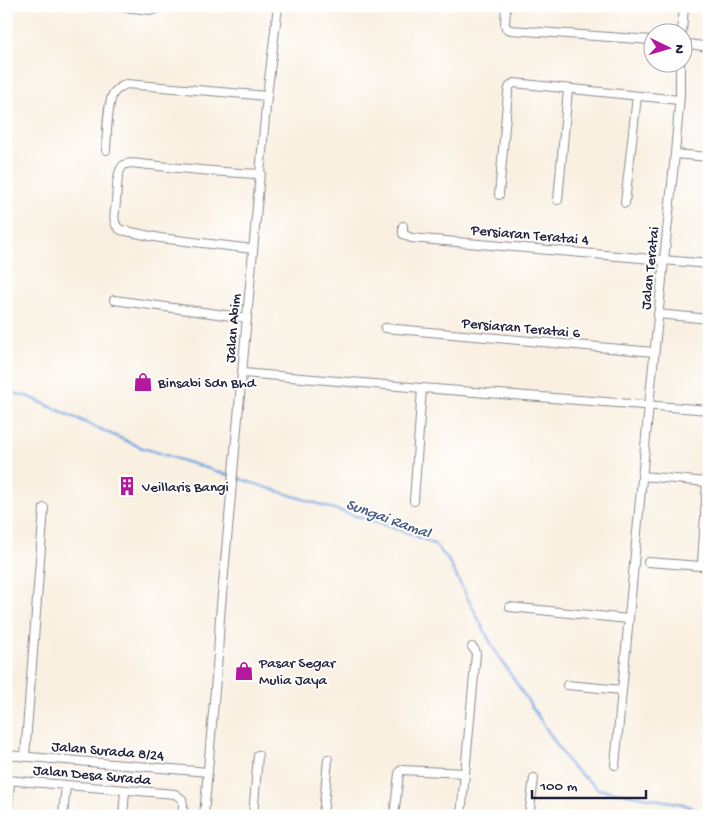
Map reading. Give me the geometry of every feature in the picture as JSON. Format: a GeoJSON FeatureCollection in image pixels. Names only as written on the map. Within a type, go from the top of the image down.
{"type":"FeatureCollection","features":[{"type":"Feature","properties":{"kind":"street"},"geometry":{"type":"LineString","coordinates":[[112,6],[153,10],[162,6]]}},
{"type":"Feature","properties":{"kind":"street","name":"Jalan Abim"},"geometry":{"type":"LineString","coordinates":[[204,816],[253,249],[267,96],[278,6]]}},
{"type":"Feature","properties":{"kind":"street"},"geometry":{"type":"LineString","coordinates":[[506,6],[504,25],[511,30],[642,39]]}},
{"type":"Feature","properties":{"kind":"street"},"geometry":{"type":"LineString","coordinates":[[683,22],[684,6]]}},
{"type":"Feature","properties":{"kind":"street"},"geometry":{"type":"LineString","coordinates":[[692,44],[709,47]]}},
{"type":"Feature","properties":{"kind":"street","name":"Jalan Teratai"},"geometry":{"type":"LineString","coordinates":[[615,766],[648,405],[675,154],[680,72]]}},
{"type":"Feature","properties":{"kind":"street"},"geometry":{"type":"LineString","coordinates":[[106,150],[109,108],[113,93],[119,87],[126,84],[267,96]]}},
{"type":"Feature","properties":{"kind":"street"},"geometry":{"type":"LineString","coordinates":[[499,195],[508,92],[511,84],[679,100]]}},
{"type":"Feature","properties":{"kind":"street"},"geometry":{"type":"LineString","coordinates":[[558,200],[568,89]]}},
{"type":"Feature","properties":{"kind":"street"},"geometry":{"type":"LineString","coordinates":[[624,203],[637,96]]}},
{"type":"Feature","properties":{"kind":"street"},"geometry":{"type":"LineString","coordinates":[[675,154],[709,157]]}},
{"type":"Feature","properties":{"kind":"street"},"geometry":{"type":"LineString","coordinates":[[253,249],[160,238],[117,228],[114,220],[118,179],[121,168],[124,165],[132,164],[261,174]]}},
{"type":"Feature","properties":{"kind":"street","name":"Persiaran Teratai 4"},"geometry":{"type":"LineString","coordinates":[[403,226],[403,234],[410,238],[664,260]]}},
{"type":"Feature","properties":{"kind":"street"},"geometry":{"type":"LineString","coordinates":[[664,260],[709,264]]}},
{"type":"Feature","properties":{"kind":"street"},"geometry":{"type":"LineString","coordinates":[[114,300],[247,318]]}},
{"type":"Feature","properties":{"kind":"street"},"geometry":{"type":"LineString","coordinates":[[658,314],[709,319]]}},
{"type":"Feature","properties":{"kind":"street","name":"Persiaran Teratai 6"},"geometry":{"type":"LineString","coordinates":[[385,328],[654,352]]}},
{"type":"Feature","properties":{"kind":"street"},"geometry":{"type":"LineString","coordinates":[[243,373],[709,410]]}},
{"type":"Feature","properties":{"kind":"street"},"geometry":{"type":"LineString","coordinates":[[414,500],[422,388]]}},
{"type":"Feature","properties":{"kind":"street"},"geometry":{"type":"LineString","coordinates":[[642,476],[707,482],[702,564],[700,566],[648,562]]}},
{"type":"Feature","properties":{"kind":"street"},"geometry":{"type":"LineString","coordinates":[[25,756],[44,508]]}},
{"type":"Feature","properties":{"kind":"street"},"geometry":{"type":"LineString","coordinates":[[510,607],[628,619]]}},
{"type":"Feature","properties":{"kind":"street"},"geometry":{"type":"LineString","coordinates":[[461,816],[476,654],[472,647]]}},
{"type":"Feature","properties":{"kind":"street"},"geometry":{"type":"LineString","coordinates":[[567,685],[622,690]]}},
{"type":"Feature","properties":{"kind":"street","name":"Jalan Surada 8/24"},"geometry":{"type":"LineString","coordinates":[[6,754],[208,772]]}},
{"type":"Feature","properties":{"kind":"street"},"geometry":{"type":"LineString","coordinates":[[253,816],[258,755]]}},
{"type":"Feature","properties":{"kind":"street"},"geometry":{"type":"LineString","coordinates":[[323,816],[328,759]]}},
{"type":"Feature","properties":{"kind":"street"},"geometry":{"type":"LineString","coordinates":[[394,816],[400,771],[465,773]]}},
{"type":"Feature","properties":{"kind":"street"},"geometry":{"type":"LineString","coordinates":[[529,816],[534,778]]}},
{"type":"Feature","properties":{"kind":"street"},"geometry":{"type":"LineString","coordinates":[[7,816],[8,781]]}},
{"type":"Feature","properties":{"kind":"street","name":"Jalan Desa Surada"},"geometry":{"type":"LineString","coordinates":[[8,781],[175,794],[182,799],[183,816]]}},
{"type":"Feature","properties":{"kind":"street"},"geometry":{"type":"LineString","coordinates":[[64,816],[66,786]]}},
{"type":"Feature","properties":{"kind":"street"},"geometry":{"type":"LineString","coordinates":[[122,816],[125,790]]}},
{"type":"Feature","properties":{"kind":"waterway","name":"Sungai Ramal"},"geometry":{"type":"LineString","coordinates":[[6,391],[29,397],[140,447],[409,533],[434,544],[447,558],[494,649],[570,765],[598,789],[683,804],[709,815]]}},
{"type":"Feature","properties":{"kind":"place","name":"Binsabi Sdn Bhd"},"geometry":{"type":"Point","coordinates":[143,382]}},
{"type":"Feature","properties":{"kind":"place","name":"Veillaris Bangi"},"geometry":{"type":"Point","coordinates":[127,486]}},
{"type":"Feature","properties":{"kind":"place","name":"Pasar Segar Mulia Jaya"},"geometry":{"type":"Point","coordinates":[244,671]}}]}
